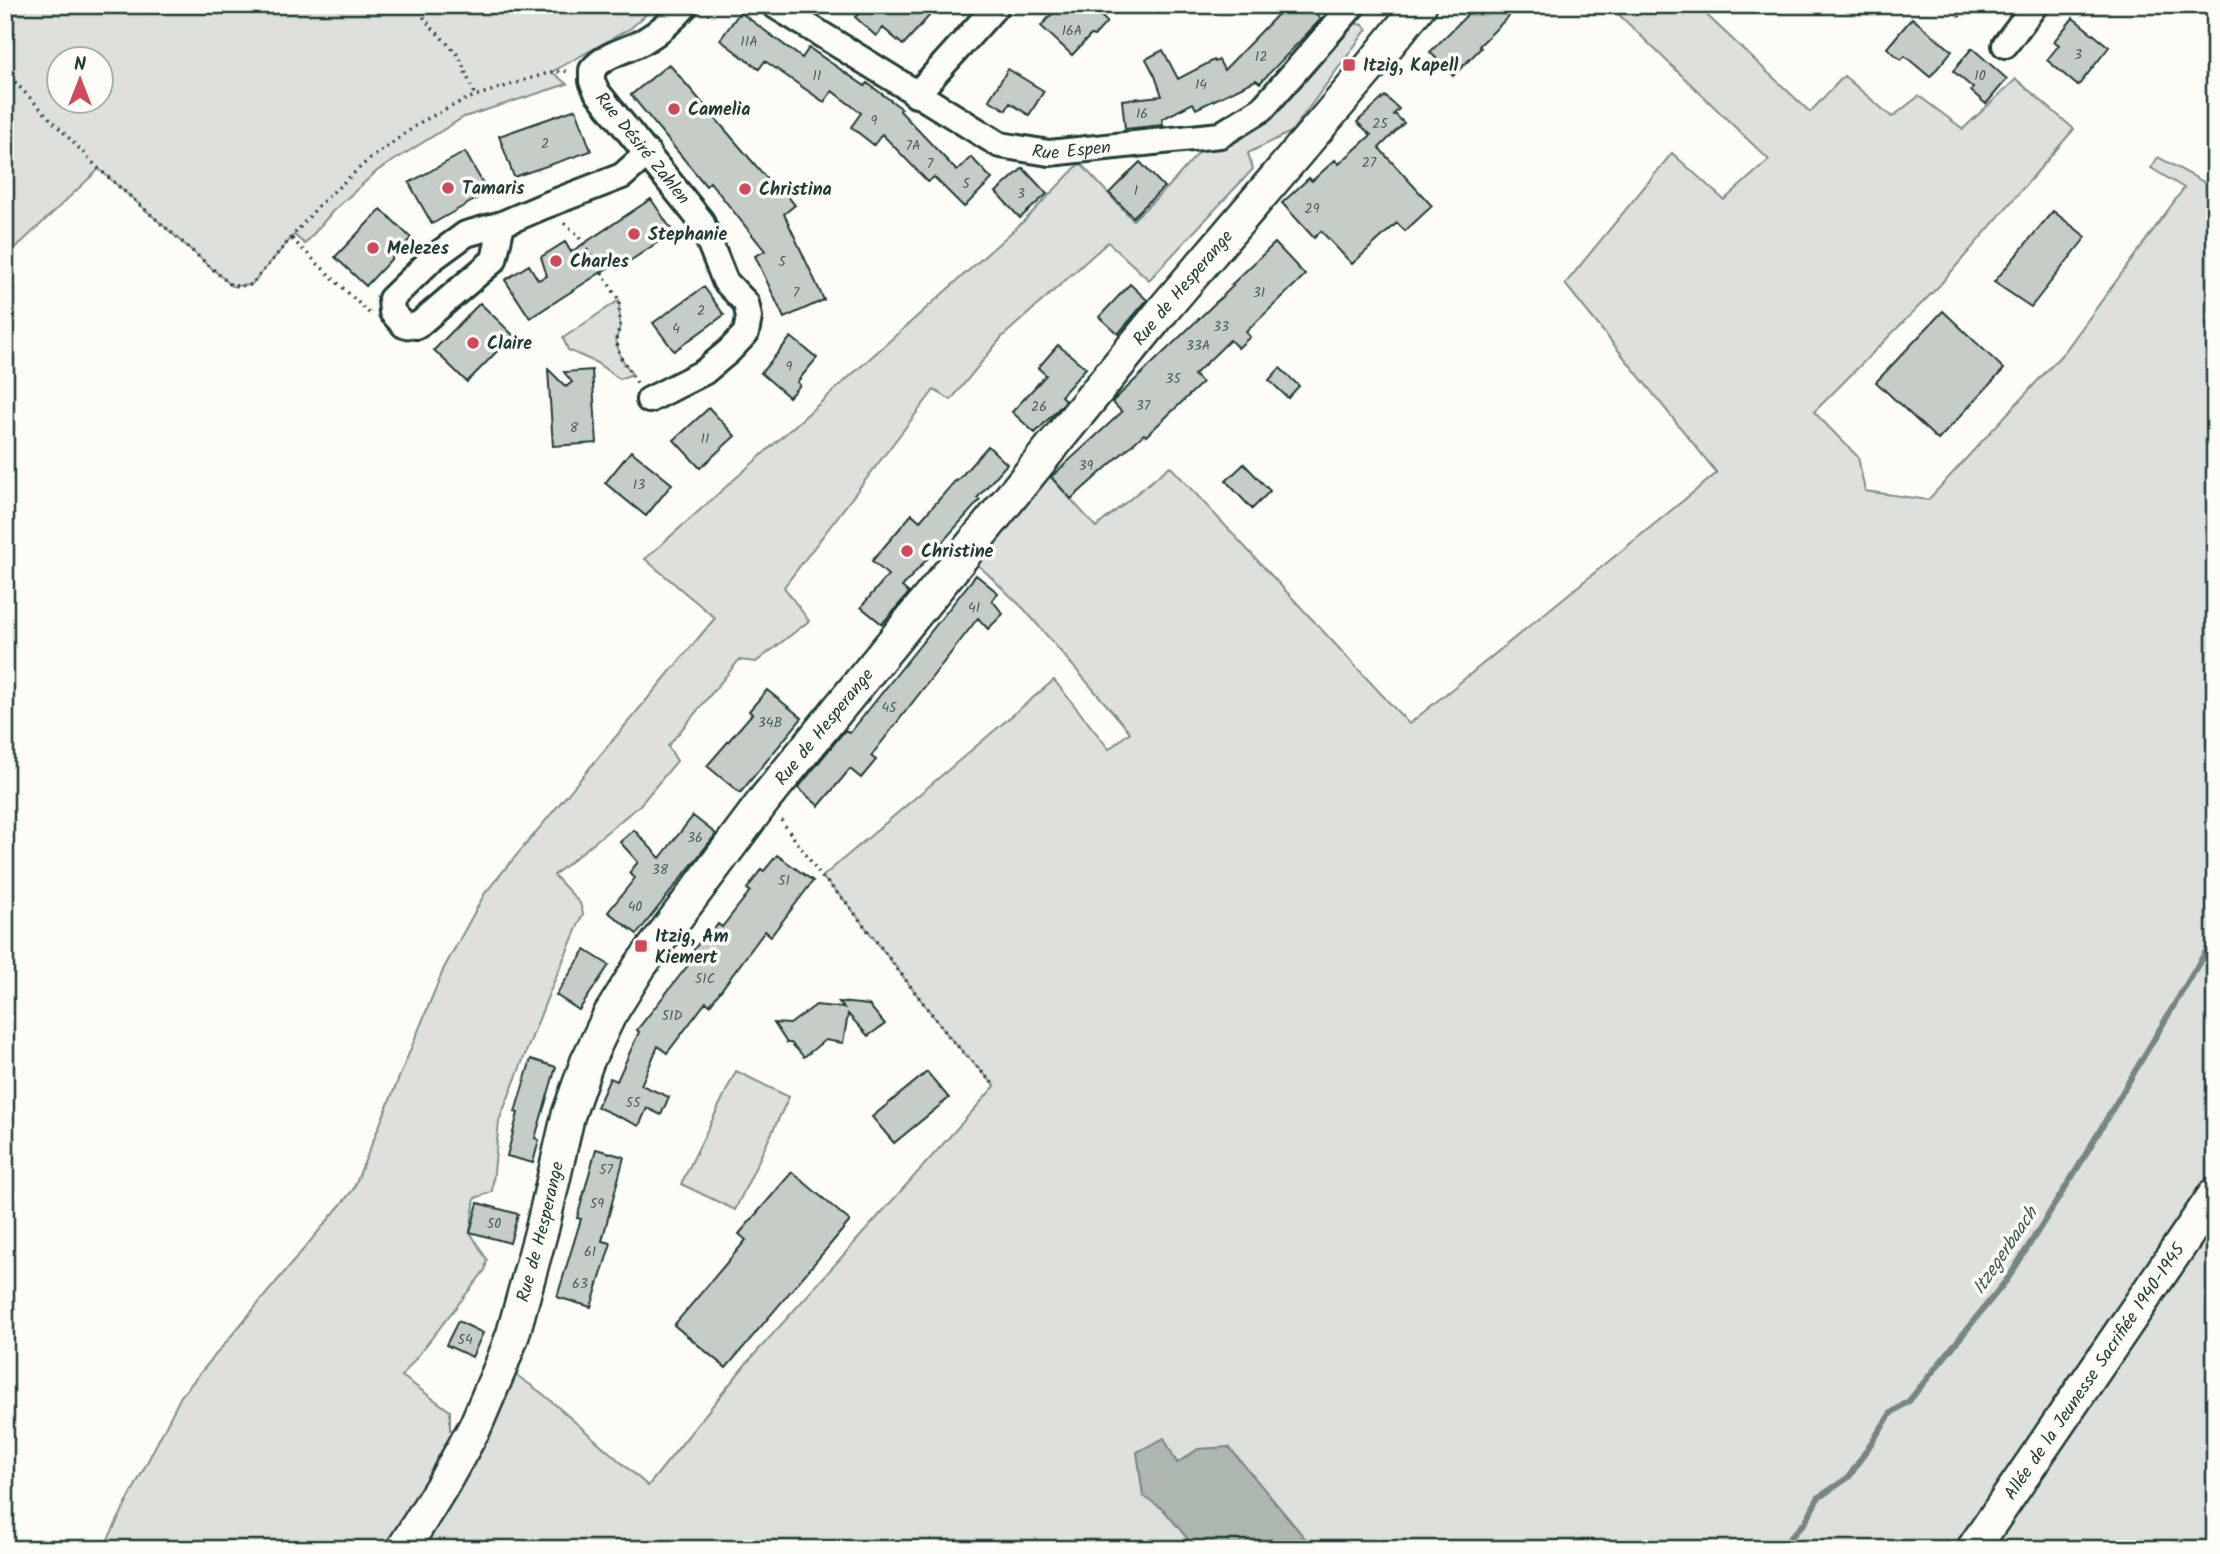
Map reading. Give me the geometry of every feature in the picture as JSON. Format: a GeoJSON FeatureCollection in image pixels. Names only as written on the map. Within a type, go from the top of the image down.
{"type":"FeatureCollection","features":[{"type":"Feature","properties":{"kind":"main road","name":"Rue de Hesperange"},"geometry":{"type":"LineString","coordinates":[[402,1549],[475,1427],[501,1366],[513,1334],[543,1225],[568,1116],[587,1062],[609,1016],[640,967],[765,799],[1163,310],[1420,5]]}},
{"type":"Feature","properties":{"kind":"main road","name":"Allée de la Jeunesse Sacrifiée 1940-1945"},"geometry":{"type":"LineString","coordinates":[[1973,1549],[2215,1194]]}},
{"type":"Feature","properties":{"kind":"street","name":"Rue Désiré Zahlen"},"geometry":{"type":"LineString","coordinates":[[649,400],[704,372],[746,333],[749,317],[746,303],[725,281],[701,221],[597,92],[593,81],[592,70],[599,61],[643,41],[673,21],[687,5]]}},
{"type":"Feature","properties":{"kind":"street","name":"Rue Espen"},"geometry":{"type":"LineString","coordinates":[[774,5],[1000,145],[1049,153],[1220,135],[1262,109],[1353,5]]}},
{"type":"Feature","properties":{"kind":"street"},"geometry":{"type":"LineString","coordinates":[[916,95],[997,5]]}},
{"type":"Feature","properties":{"kind":"street"},"geometry":{"type":"LineString","coordinates":[[2006,45],[2035,5]]}},
{"type":"Feature","properties":{"kind":"street"},"geometry":{"type":"LineString","coordinates":[[502,224],[494,260],[417,326],[404,325],[392,312],[391,299],[433,258],[466,234],[502,224],[622,176],[648,153]]}},
{"type":"Feature","properties":{"kind":"path"},"geometry":{"type":"LineString","coordinates":[[416,5],[426,21],[458,56],[475,96]]}},
{"type":"Feature","properties":{"kind":"path"},"geometry":{"type":"LineString","coordinates":[[1953,5],[1960,10],[1959,19]]}},
{"type":"Feature","properties":{"kind":"path"},"geometry":{"type":"LineString","coordinates":[[5,72],[99,169],[232,286],[251,285],[319,205],[366,162],[421,122],[475,96],[551,72],[592,70]]}},
{"type":"Feature","properties":{"kind":"path"},"geometry":{"type":"LineString","coordinates":[[544,206],[577,234],[619,300],[620,326],[616,340],[620,356],[649,400]]}},
{"type":"Feature","properties":{"kind":"path"},"geometry":{"type":"LineString","coordinates":[[291,238],[368,314],[391,299]]}},
{"type":"Feature","properties":{"kind":"path"},"geometry":{"type":"LineString","coordinates":[[765,799],[822,877],[846,902],[950,1038],[995,1086]]}},
{"type":"Feature","properties":{"kind":"shaded area"},"geometry":{"type":"Polygon","coordinates":[[[5,5],[657,5],[631,28],[552,72],[567,84],[464,117],[377,171],[332,212],[305,244],[294,235],[251,285],[232,286],[99,169],[5,258],[5,5]]]}},
{"type":"Feature","properties":{"kind":"shaded area"},"geometry":{"type":"Polygon","coordinates":[[[1609,5],[1696,5],[1810,112],[1844,76],[1892,117],[1919,96],[1963,129],[2016,79],[2074,129],[1939,286],[1814,412],[1858,457],[1865,491],[1928,500],[2065,351],[2184,188],[2151,168],[2158,157],[2215,188],[2215,1549],[103,1549],[181,1396],[353,1190],[444,968],[485,893],[715,618],[645,559],[1024,221],[1080,163],[1133,220],[1170,185],[1199,152],[1243,138],[1350,22],[1363,25],[1367,29],[1291,132],[1248,153],[1253,169],[1149,280],[1108,242],[1002,337],[951,400],[934,390],[784,587],[809,621],[756,662],[739,660],[668,746],[677,761],[640,805],[554,875],[580,903],[583,914],[499,1121],[492,1192],[475,1198],[470,1232],[487,1260],[485,1270],[402,1376],[450,1411],[450,1430],[475,1427],[487,1439],[515,1374],[543,1394],[648,1486],[745,1365],[995,1086],[950,1038],[846,902],[822,877],[1054,680],[1109,749],[1130,732],[1024,609],[975,562],[1048,474],[1096,527],[1170,466],[1409,724],[1717,473],[1565,284],[1672,153],[1724,200],[1769,160],[1609,5]]]}},
{"type":"Feature","properties":{"kind":"shaded area"},"geometry":{"type":"Polygon","coordinates":[[[619,300],[620,326],[616,340],[620,356],[632,374],[620,379],[595,362],[568,350],[563,338],[619,300]]]}},
{"type":"Feature","properties":{"kind":"shaded area"},"geometry":{"type":"Polygon","coordinates":[[[736,1071],[789,1097],[735,1210],[681,1184],[736,1071]]]}},
{"type":"Feature","properties":{"kind":"shaded area"},"geometry":{"type":"Polygon","coordinates":[[[1164,1438],[1177,1463],[1198,1449],[1229,1447],[1314,1549],[1196,1549],[1163,1509],[1143,1496],[1137,1452],[1164,1438]]]}},
{"type":"Feature","properties":{"kind":"building"},"geometry":{"type":"Polygon","coordinates":[[[866,5],[939,5],[903,45],[883,28],[876,36],[855,17],[866,5]]]}},
{"type":"Feature","properties":{"kind":"building"},"geometry":{"type":"Polygon","coordinates":[[[1060,5],[1083,5],[1091,13],[1094,9],[1107,22],[1072,55],[1041,26],[1060,5]]]}},
{"type":"Feature","properties":{"kind":"building"},"geometry":{"type":"Polygon","coordinates":[[[1287,5],[1307,5],[1321,19],[1260,83],[1256,80],[1196,109],[1193,103],[1162,119],[1163,125],[1125,129],[1122,100],[1162,96],[1146,59],[1163,50],[1178,79],[1214,60],[1219,60],[1224,70],[1287,5]]]}},
{"type":"Feature","properties":{"kind":"building"},"geometry":{"type":"Polygon","coordinates":[[[1477,5],[1520,5],[1453,76],[1430,52],[1477,5]]]}},
{"type":"Feature","properties":{"kind":"building"},"geometry":{"type":"Polygon","coordinates":[[[740,12],[802,58],[809,48],[865,86],[867,83],[901,108],[900,111],[957,171],[971,157],[992,179],[964,207],[934,177],[928,182],[882,134],[874,145],[851,127],[861,113],[832,91],[824,102],[765,61],[759,69],[720,40],[740,12]]]}},
{"type":"Feature","properties":{"kind":"building"},"geometry":{"type":"Polygon","coordinates":[[[1912,18],[1952,51],[1930,77],[1905,56],[1901,60],[1887,48],[1912,18]]]}},
{"type":"Feature","properties":{"kind":"building"},"geometry":{"type":"Polygon","coordinates":[[[2073,18],[2109,47],[2078,86],[2047,60],[2059,45],[2054,41],[2073,18]]]}},
{"type":"Feature","properties":{"kind":"building"},"geometry":{"type":"Polygon","coordinates":[[[1972,48],[2007,79],[1986,104],[1971,91],[1973,88],[1953,71],[1972,48]]]}},
{"type":"Feature","properties":{"kind":"building"},"geometry":{"type":"Polygon","coordinates":[[[669,64],[780,194],[784,192],[795,205],[784,214],[824,300],[784,318],[755,256],[765,251],[710,182],[706,186],[631,95],[669,64]]]}},
{"type":"Feature","properties":{"kind":"building"},"geometry":{"type":"Polygon","coordinates":[[[1008,69],[1044,91],[1029,115],[1010,103],[1006,110],[989,100],[1008,69]]]}},
{"type":"Feature","properties":{"kind":"building"},"geometry":{"type":"Polygon","coordinates":[[[1385,96],[1399,109],[1393,115],[1404,123],[1379,148],[1432,206],[1405,231],[1397,223],[1352,264],[1321,231],[1314,238],[1282,203],[1309,178],[1312,181],[1335,160],[1339,164],[1371,135],[1357,122],[1385,96]]]}},
{"type":"Feature","properties":{"kind":"building"},"geometry":{"type":"Polygon","coordinates":[[[576,109],[591,151],[514,177],[499,136],[576,109]]]}},
{"type":"Feature","properties":{"kind":"building","name":"Tamaris"},"geometry":{"type":"Polygon","coordinates":[[[465,152],[485,187],[485,194],[432,224],[409,183],[465,152]]]}},
{"type":"Feature","properties":{"kind":"building"},"geometry":{"type":"Polygon","coordinates":[[[1140,162],[1164,187],[1133,217],[1109,193],[1140,162]]]}},
{"type":"Feature","properties":{"kind":"building"},"geometry":{"type":"Polygon","coordinates":[[[1023,168],[1047,194],[1020,218],[996,192],[1023,168]]]}},
{"type":"Feature","properties":{"kind":"building"},"geometry":{"type":"Polygon","coordinates":[[[651,199],[673,232],[618,269],[614,264],[530,318],[505,280],[529,265],[538,280],[547,276],[541,257],[565,242],[571,252],[651,199]]]}},
{"type":"Feature","properties":{"kind":"building","name":"Melezes"},"geometry":{"type":"Polygon","coordinates":[[[381,209],[411,238],[366,286],[335,257],[381,209]]]}},
{"type":"Feature","properties":{"kind":"building"},"geometry":{"type":"Polygon","coordinates":[[[2053,211],[2086,237],[2031,307],[1994,282],[2053,211]]]}},
{"type":"Feature","properties":{"kind":"building"},"geometry":{"type":"Polygon","coordinates":[[[1275,243],[1305,275],[1246,332],[1250,337],[1238,348],[1230,340],[1194,375],[1202,383],[1146,436],[1144,434],[1071,499],[1051,477],[1122,412],[1112,402],[1275,243]]]}},
{"type":"Feature","properties":{"kind":"building"},"geometry":{"type":"Polygon","coordinates":[[[1130,284],[1147,300],[1118,334],[1099,317],[1130,284]]]}},
{"type":"Feature","properties":{"kind":"building"},"geometry":{"type":"Polygon","coordinates":[[[704,287],[724,315],[674,351],[653,323],[704,287]]]}},
{"type":"Feature","properties":{"kind":"building","name":"Claire"},"geometry":{"type":"Polygon","coordinates":[[[480,303],[513,335],[467,382],[434,350],[480,303]]]}},
{"type":"Feature","properties":{"kind":"building"},"geometry":{"type":"Polygon","coordinates":[[[1943,311],[2004,369],[1938,440],[1876,382],[1943,311]]]}},
{"type":"Feature","properties":{"kind":"building"},"geometry":{"type":"Polygon","coordinates":[[[791,337],[817,358],[797,382],[800,385],[789,397],[761,373],[791,337]]]}},
{"type":"Feature","properties":{"kind":"building"},"geometry":{"type":"Polygon","coordinates":[[[1058,345],[1086,368],[1061,396],[1066,401],[1035,433],[1012,412],[1046,375],[1038,368],[1058,345]]]}},
{"type":"Feature","properties":{"kind":"building"},"geometry":{"type":"Polygon","coordinates":[[[1280,368],[1299,386],[1288,398],[1269,380],[1280,368]]]}},
{"type":"Feature","properties":{"kind":"building"},"geometry":{"type":"Polygon","coordinates":[[[548,369],[566,387],[572,382],[564,372],[592,370],[597,443],[553,446],[548,369]]]}},
{"type":"Feature","properties":{"kind":"building"},"geometry":{"type":"Polygon","coordinates":[[[709,408],[735,436],[700,468],[674,440],[709,408]]]}},
{"type":"Feature","properties":{"kind":"building"},"geometry":{"type":"Polygon","coordinates":[[[988,446],[1007,464],[977,498],[980,500],[902,587],[909,593],[882,624],[861,607],[888,575],[872,561],[912,514],[920,521],[988,446]]]}},
{"type":"Feature","properties":{"kind":"building"},"geometry":{"type":"Polygon","coordinates":[[[631,451],[672,484],[646,516],[605,483],[631,451]]]}},
{"type":"Feature","properties":{"kind":"building"},"geometry":{"type":"Polygon","coordinates":[[[1244,464],[1270,491],[1252,509],[1226,481],[1244,464]]]}},
{"type":"Feature","properties":{"kind":"building"},"geometry":{"type":"Polygon","coordinates":[[[976,575],[998,593],[992,600],[1003,614],[988,629],[978,618],[871,756],[876,760],[861,778],[850,769],[819,806],[798,788],[845,730],[850,733],[976,575]]]}},
{"type":"Feature","properties":{"kind":"building"},"geometry":{"type":"Polygon","coordinates":[[[767,690],[802,718],[740,793],[707,766],[752,714],[749,711],[767,690]]]}},
{"type":"Feature","properties":{"kind":"building"},"geometry":{"type":"Polygon","coordinates":[[[693,816],[716,834],[637,934],[608,912],[635,878],[629,873],[638,862],[620,842],[634,830],[660,858],[693,816]]]}},
{"type":"Feature","properties":{"kind":"building"},"geometry":{"type":"Polygon","coordinates":[[[777,855],[813,881],[771,936],[765,931],[710,1005],[706,1002],[667,1053],[658,1046],[641,1085],[669,1097],[661,1115],[647,1108],[639,1126],[597,1107],[610,1078],[617,1081],[639,1032],[637,1030],[693,959],[689,956],[704,936],[707,939],[718,924],[722,927],[750,891],[747,889],[761,869],[764,871],[777,855]]]}},
{"type":"Feature","properties":{"kind":"building"},"geometry":{"type":"Polygon","coordinates":[[[585,950],[609,965],[579,1010],[556,995],[585,950]]]}},
{"type":"Feature","properties":{"kind":"building"},"geometry":{"type":"Polygon","coordinates":[[[839,1002],[869,1005],[885,1024],[868,1036],[848,1014],[843,1043],[825,1040],[804,1057],[791,1043],[787,1043],[774,1023],[790,1024],[816,1005],[844,1008],[839,1002]]]}},
{"type":"Feature","properties":{"kind":"building"},"geometry":{"type":"Polygon","coordinates":[[[531,1059],[556,1067],[535,1138],[539,1140],[533,1163],[507,1156],[518,1113],[515,1112],[531,1059]]]}},
{"type":"Feature","properties":{"kind":"building"},"geometry":{"type":"Polygon","coordinates":[[[927,1072],[949,1098],[894,1143],[872,1117],[927,1072]]]}},
{"type":"Feature","properties":{"kind":"building"},"geometry":{"type":"Polygon","coordinates":[[[596,1149],[624,1157],[602,1241],[611,1243],[591,1307],[557,1297],[581,1219],[577,1218],[596,1149]]]}},
{"type":"Feature","properties":{"kind":"building"},"geometry":{"type":"Polygon","coordinates":[[[792,1172],[850,1221],[726,1368],[674,1325],[746,1240],[739,1234],[792,1172]]]}},
{"type":"Feature","properties":{"kind":"building"},"geometry":{"type":"Polygon","coordinates":[[[478,1203],[518,1214],[510,1243],[470,1232],[478,1203]]]}},
{"type":"Feature","properties":{"kind":"building"},"geometry":{"type":"Polygon","coordinates":[[[458,1321],[483,1333],[472,1357],[446,1345],[458,1321]]]}},
{"type":"Feature","properties":{"kind":"waterway","name":"Itzegerbaach"},"geometry":{"type":"LineString","coordinates":[[1780,1549],[1806,1521],[1818,1498],[1849,1477],[1891,1413],[1909,1401],[2009,1277],[2077,1169],[2215,936]]}},
{"type":"Feature","properties":{"kind":"place","name":"Itzig, Kapell"},"geometry":{"type":"Point","coordinates":[1349,65]}},
{"type":"Feature","properties":{"kind":"place","name":"Camelia"},"geometry":{"type":"Point","coordinates":[674,109]}},
{"type":"Feature","properties":{"kind":"place","name":"Tamaris"},"geometry":{"type":"Point","coordinates":[448,188]}},
{"type":"Feature","properties":{"kind":"place","name":"Christina"},"geometry":{"type":"Point","coordinates":[745,189]}},
{"type":"Feature","properties":{"kind":"place","name":"Stephanie"},"geometry":{"type":"Point","coordinates":[634,234]}},
{"type":"Feature","properties":{"kind":"place","name":"Melezes"},"geometry":{"type":"Point","coordinates":[373,248]}},
{"type":"Feature","properties":{"kind":"place","name":"Charles"},"geometry":{"type":"Point","coordinates":[556,261]}},
{"type":"Feature","properties":{"kind":"place","name":"Claire"},"geometry":{"type":"Point","coordinates":[473,343]}},
{"type":"Feature","properties":{"kind":"place","name":"Christine"},"geometry":{"type":"Point","coordinates":[907,551]}},
{"type":"Feature","properties":{"kind":"place","name":"Itzig, Am Kiemert"},"geometry":{"type":"Point","coordinates":[641,946]}}]}
